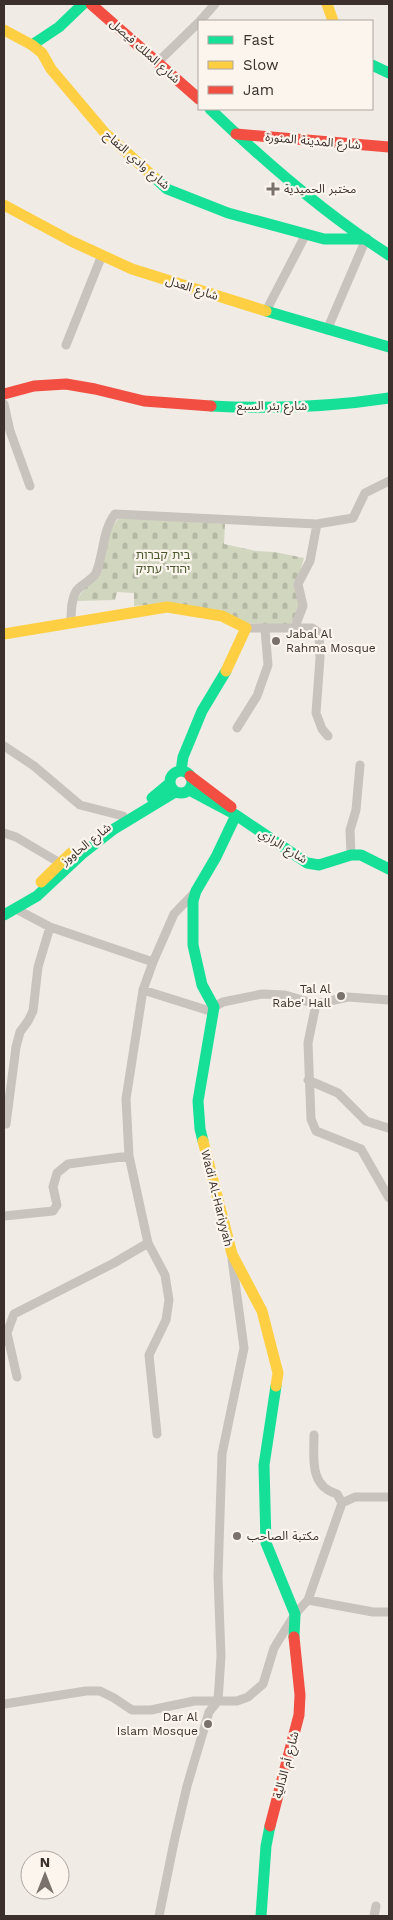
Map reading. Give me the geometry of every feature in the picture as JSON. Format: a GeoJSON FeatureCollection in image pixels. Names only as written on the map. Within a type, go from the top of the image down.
{"type":"FeatureCollection","features":[{"type":"Feature","properties":{"kind":"street"},"geometry":{"type":"LineString","coordinates":[[32,46],[68,21],[83,4]]}},
{"type":"Feature","properties":{"kind":"street","name":"شارع الملك فيصل"},"geometry":{"type":"LineString","coordinates":[[91,4],[198,98]]}},
{"type":"Feature","properties":{"kind":"street"},"geometry":{"type":"LineString","coordinates":[[202,20],[215,4]]}},
{"type":"Feature","properties":{"kind":"street"},"geometry":{"type":"LineString","coordinates":[[327,4],[333,20]]}},
{"type":"Feature","properties":{"kind":"street"},"geometry":{"type":"LineString","coordinates":[[157,63],[198,24]]}},
{"type":"Feature","properties":{"kind":"street","name":"شارع وادي التفاح"},"geometry":{"type":"LineString","coordinates":[[4,30],[42,53],[51,70],[105,133],[167,189],[228,213],[324,239],[366,239]]}},
{"type":"Feature","properties":{"kind":"street"},"geometry":{"type":"LineString","coordinates":[[373,65],[389,73]]}},
{"type":"Feature","properties":{"kind":"street"},"geometry":{"type":"LineString","coordinates":[[211,110],[297,186],[389,255]]}},
{"type":"Feature","properties":{"kind":"street","name":"شارع المدينة المنورة"},"geometry":{"type":"LineString","coordinates":[[236,134],[389,148]]}},
{"type":"Feature","properties":{"kind":"street","name":"شارع العدل"},"geometry":{"type":"LineString","coordinates":[[4,205],[132,269],[327,330],[389,347]]}},
{"type":"Feature","properties":{"kind":"street"},"geometry":{"type":"LineString","coordinates":[[266,311],[306,234]]}},
{"type":"Feature","properties":{"kind":"street"},"geometry":{"type":"LineString","coordinates":[[327,330],[366,239]]}},
{"type":"Feature","properties":{"kind":"street"},"geometry":{"type":"LineString","coordinates":[[66,345],[102,255]]}},
{"type":"Feature","properties":{"kind":"street","name":"شارع بئر السبع"},"geometry":{"type":"LineString","coordinates":[[4,388],[33,380],[73,380],[115,388],[140,395],[153,402]]}},
{"type":"Feature","properties":{"kind":"street","name":"شارع بئر السبع"},"geometry":{"type":"LineString","coordinates":[[4,394],[34,386],[72,384],[137,400],[153,402],[272,408],[349,405],[389,398]]}},
{"type":"Feature","properties":{"kind":"street"},"geometry":{"type":"LineString","coordinates":[[4,404],[10,432],[30,486]]}},
{"type":"Feature","properties":{"kind":"street"},"geometry":{"type":"LineString","coordinates":[[71,622],[71,609],[76,590],[95,574],[111,519],[116,514],[317,524],[353,518],[365,493],[389,480]]}},
{"type":"Feature","properties":{"kind":"street"},"geometry":{"type":"LineString","coordinates":[[294,629],[303,606],[298,584],[310,561],[317,524]]}},
{"type":"Feature","properties":{"kind":"street"},"geometry":{"type":"LineString","coordinates":[[4,634],[167,607],[222,616],[246,628],[312,628],[319,633],[320,658],[316,713],[322,729],[328,736]]}},
{"type":"Feature","properties":{"kind":"street"},"geometry":{"type":"LineString","coordinates":[[173,787],[182,793],[189,790],[192,783],[185,774],[183,757],[202,711],[222,679],[246,628]]}},
{"type":"Feature","properties":{"kind":"street"},"geometry":{"type":"LineString","coordinates":[[237,728],[257,696],[268,665],[265,629]]}},
{"type":"Feature","properties":{"kind":"street"},"geometry":{"type":"LineString","coordinates":[[4,746],[34,766],[80,805],[123,816]]}},
{"type":"Feature","properties":{"kind":"street"},"geometry":{"type":"LineString","coordinates":[[360,765],[356,810],[350,830],[351,855],[361,856],[389,869]]}},
{"type":"Feature","properties":{"kind":"street"},"geometry":{"type":"LineString","coordinates":[[173,787],[172,776],[185,774]]}},
{"type":"Feature","properties":{"kind":"street","name":"شارع الرازي"},"geometry":{"type":"LineString","coordinates":[[185,774],[230,806],[236,815]]}},
{"type":"Feature","properties":{"kind":"street"},"geometry":{"type":"LineString","coordinates":[[4,915],[37,896],[82,854],[173,787]]}},
{"type":"Feature","properties":{"kind":"street","name":"شارع الحاووز"},"geometry":{"type":"LineString","coordinates":[[4,907],[21,899],[35,889],[78,846],[158,794],[173,787]]}},
{"type":"Feature","properties":{"kind":"street","name":"شارع الرازي"},"geometry":{"type":"LineString","coordinates":[[189,790],[236,815],[307,863],[318,865],[351,855]]}},
{"type":"Feature","properties":{"kind":"street"},"geometry":{"type":"LineString","coordinates":[[157,1434],[148,1355],[166,1320],[169,1300],[165,1275],[148,1243],[129,1156],[126,1099],[143,990],[153,962],[174,914],[196,891],[216,857],[236,815]]}},
{"type":"Feature","properties":{"kind":"street"},"geometry":{"type":"LineString","coordinates":[[4,833],[16,836],[60,863]]}},
{"type":"Feature","properties":{"kind":"street"},"geometry":{"type":"LineString","coordinates":[[196,891],[192,910],[193,945],[202,985],[213,1010]]}},
{"type":"Feature","properties":{"kind":"street"},"geometry":{"type":"LineString","coordinates":[[16,909],[50,927],[153,962]]}},
{"type":"Feature","properties":{"kind":"street"},"geometry":{"type":"LineString","coordinates":[[4,1124],[6,1124],[9,1108],[16,1047],[20,1032],[28,1022],[33,1011],[38,967],[50,927]]}},
{"type":"Feature","properties":{"kind":"street"},"geometry":{"type":"LineString","coordinates":[[143,990],[213,1010]]}},
{"type":"Feature","properties":{"kind":"street"},"geometry":{"type":"LineString","coordinates":[[213,1010],[224,1002],[262,994],[285,995],[316,1004],[348,997],[389,1000]]}},
{"type":"Feature","properties":{"kind":"street"},"geometry":{"type":"LineString","coordinates":[[316,1004],[308,1043],[311,1119],[316,1131],[361,1149],[389,1198]]}},
{"type":"Feature","properties":{"kind":"street","name":"Wadi Al-Hariyyah"},"geometry":{"type":"LineString","coordinates":[[213,1010],[198,1101],[200,1129],[232,1254],[262,1311],[278,1373],[264,1464],[266,1543],[295,1614]]}},
{"type":"Feature","properties":{"kind":"street"},"geometry":{"type":"LineString","coordinates":[[308,1080],[338,1093],[362,1118],[388,1128]]}},
{"type":"Feature","properties":{"kind":"street"},"geometry":{"type":"LineString","coordinates":[[4,1216],[53,1211],[57,1205],[53,1187],[57,1173],[68,1164],[129,1156]]}},
{"type":"Feature","properties":{"kind":"street"},"geometry":{"type":"LineString","coordinates":[[17,1377],[7,1333],[14,1314],[114,1263],[148,1243]]}},
{"type":"Feature","properties":{"kind":"street"},"geometry":{"type":"LineString","coordinates":[[159,1916],[187,1786],[209,1712],[218,1701],[221,1656],[218,1577],[222,1454],[244,1348],[232,1254]]}},
{"type":"Feature","properties":{"kind":"street"},"geometry":{"type":"LineString","coordinates":[[4,1704],[86,1691],[100,1691],[132,1710],[151,1710],[194,1701],[237,1701],[248,1697],[263,1684],[274,1648],[295,1614],[308,1600],[342,1503],[337,1494],[328,1491],[317,1478],[314,1469],[314,1434]]}},
{"type":"Feature","properties":{"kind":"street"},"geometry":{"type":"LineString","coordinates":[[342,1503],[355,1498],[389,1498]]}},
{"type":"Feature","properties":{"kind":"street"},"geometry":{"type":"LineString","coordinates":[[308,1600],[373,1612],[389,1612]]}},
{"type":"Feature","properties":{"kind":"street","name":"شارع أم الدالية"},"geometry":{"type":"LineString","coordinates":[[260,1916],[266,1846],[275,1803],[299,1715],[300,1695],[294,1640],[295,1614]]}},
{"type":"Feature","properties":{"kind":"street"},"geometry":{"type":"LineString","coordinates":[[374,1916],[376,1906]]}},
{"type":"Feature","properties":{"kind":"green space","name":"בית קברות יהודי עתיק"},"geometry":{"type":"Polygon","coordinates":[[[131,517],[225,524],[224,544],[304,558],[295,590],[300,606],[290,625],[244,623],[176,603],[134,606],[134,593],[117,592],[115,600],[76,601],[84,589],[98,577],[109,531],[118,519],[131,517]]]}},
{"type":"Feature","properties":{"kind":"traffic: fast"},"geometry":{"type":"LineString","coordinates":[[32,45],[59,27],[83,4]]}},
{"type":"Feature","properties":{"kind":"traffic: fast"},"geometry":{"type":"LineString","coordinates":[[373,65],[389,73]]}},
{"type":"Feature","properties":{"kind":"traffic: fast"},"geometry":{"type":"LineString","coordinates":[[211,110],[319,205],[389,255]]}},
{"type":"Feature","properties":{"kind":"traffic: fast"},"geometry":{"type":"LineString","coordinates":[[155,178],[167,189],[228,213],[324,239],[366,239]]}},
{"type":"Feature","properties":{"kind":"traffic: fast"},"geometry":{"type":"LineString","coordinates":[[266,311],[389,347]]}},
{"type":"Feature","properties":{"kind":"traffic: fast"},"geometry":{"type":"LineString","coordinates":[[211,406],[300,406],[389,398]]}},
{"type":"Feature","properties":{"kind":"traffic: fast"},"geometry":{"type":"LineString","coordinates":[[181,771],[183,757],[202,711],[226,671]]}},
{"type":"Feature","properties":{"kind":"traffic: fast"},"geometry":{"type":"LineString","coordinates":[[181,771],[189,774],[192,782],[189,790],[181,793],[173,790],[170,782],[173,774],[181,771]]}},
{"type":"Feature","properties":{"kind":"traffic: fast"},"geometry":{"type":"LineString","coordinates":[[152,798],[170,783]]}},
{"type":"Feature","properties":{"kind":"traffic: fast"},"geometry":{"type":"LineString","coordinates":[[189,790],[236,815],[307,863],[319,865],[351,855],[361,855],[389,869]]}},
{"type":"Feature","properties":{"kind":"traffic: fast"},"geometry":{"type":"LineString","coordinates":[[4,915],[37,896],[82,854],[114,829],[175,792]]}},
{"type":"Feature","properties":{"kind":"traffic: fast"},"geometry":{"type":"LineString","coordinates":[[203,1141],[198,1101],[214,1007],[202,985],[193,945],[193,901],[196,891],[216,857],[236,815]]}},
{"type":"Feature","properties":{"kind":"traffic: fast"},"geometry":{"type":"LineString","coordinates":[[276,1386],[264,1465],[266,1543],[295,1614],[294,1637]]}},
{"type":"Feature","properties":{"kind":"traffic: fast"},"geometry":{"type":"LineString","coordinates":[[261,1916],[266,1846],[270,1826]]}},
{"type":"Feature","properties":{"kind":"traffic: slow"},"geometry":{"type":"LineString","coordinates":[[327,4],[333,20]]}},
{"type":"Feature","properties":{"kind":"traffic: slow"},"geometry":{"type":"LineString","coordinates":[[4,30],[32,45],[42,53],[51,69],[105,133],[155,178]]}},
{"type":"Feature","properties":{"kind":"traffic: slow"},"geometry":{"type":"LineString","coordinates":[[4,205],[71,241],[132,269],[266,311]]}},
{"type":"Feature","properties":{"kind":"traffic: slow"},"geometry":{"type":"LineString","coordinates":[[4,634],[167,607],[222,616],[246,628],[226,671]]}},
{"type":"Feature","properties":{"kind":"traffic: slow"},"geometry":{"type":"LineString","coordinates":[[41,882],[71,853]]}},
{"type":"Feature","properties":{"kind":"traffic: slow"},"geometry":{"type":"LineString","coordinates":[[203,1141],[232,1254],[262,1311],[278,1373],[276,1386]]}},
{"type":"Feature","properties":{"kind":"traffic: jam"},"geometry":{"type":"LineString","coordinates":[[91,4],[198,98]]}},
{"type":"Feature","properties":{"kind":"traffic: jam"},"geometry":{"type":"LineString","coordinates":[[236,134],[389,147]]}},
{"type":"Feature","properties":{"kind":"traffic: jam"},"geometry":{"type":"LineString","coordinates":[[4,394],[34,386],[66,384],[144,401],[211,406]]}},
{"type":"Feature","properties":{"kind":"traffic: jam"},"geometry":{"type":"LineString","coordinates":[[190,776],[231,807]]}},
{"type":"Feature","properties":{"kind":"traffic: jam"},"geometry":{"type":"LineString","coordinates":[[270,1826],[299,1715],[300,1695],[294,1637]]}},
{"type":"Feature","properties":{"kind":"place","name":"مختبر الحميدية"},"geometry":{"type":"Point","coordinates":[273,189]}},
{"type":"Feature","properties":{"kind":"place","name":"Jabal Al Rahma Mosque"},"geometry":{"type":"Point","coordinates":[276,641]}},
{"type":"Feature","properties":{"kind":"place","name":"Tal Al Rabe' Hall"},"geometry":{"type":"Point","coordinates":[341,996]}},
{"type":"Feature","properties":{"kind":"place","name":"مكتبة الصاحب"},"geometry":{"type":"Point","coordinates":[237,1536]}},
{"type":"Feature","properties":{"kind":"place","name":"Dar Al Islam Mosque"},"geometry":{"type":"Point","coordinates":[208,1724]}}]}
